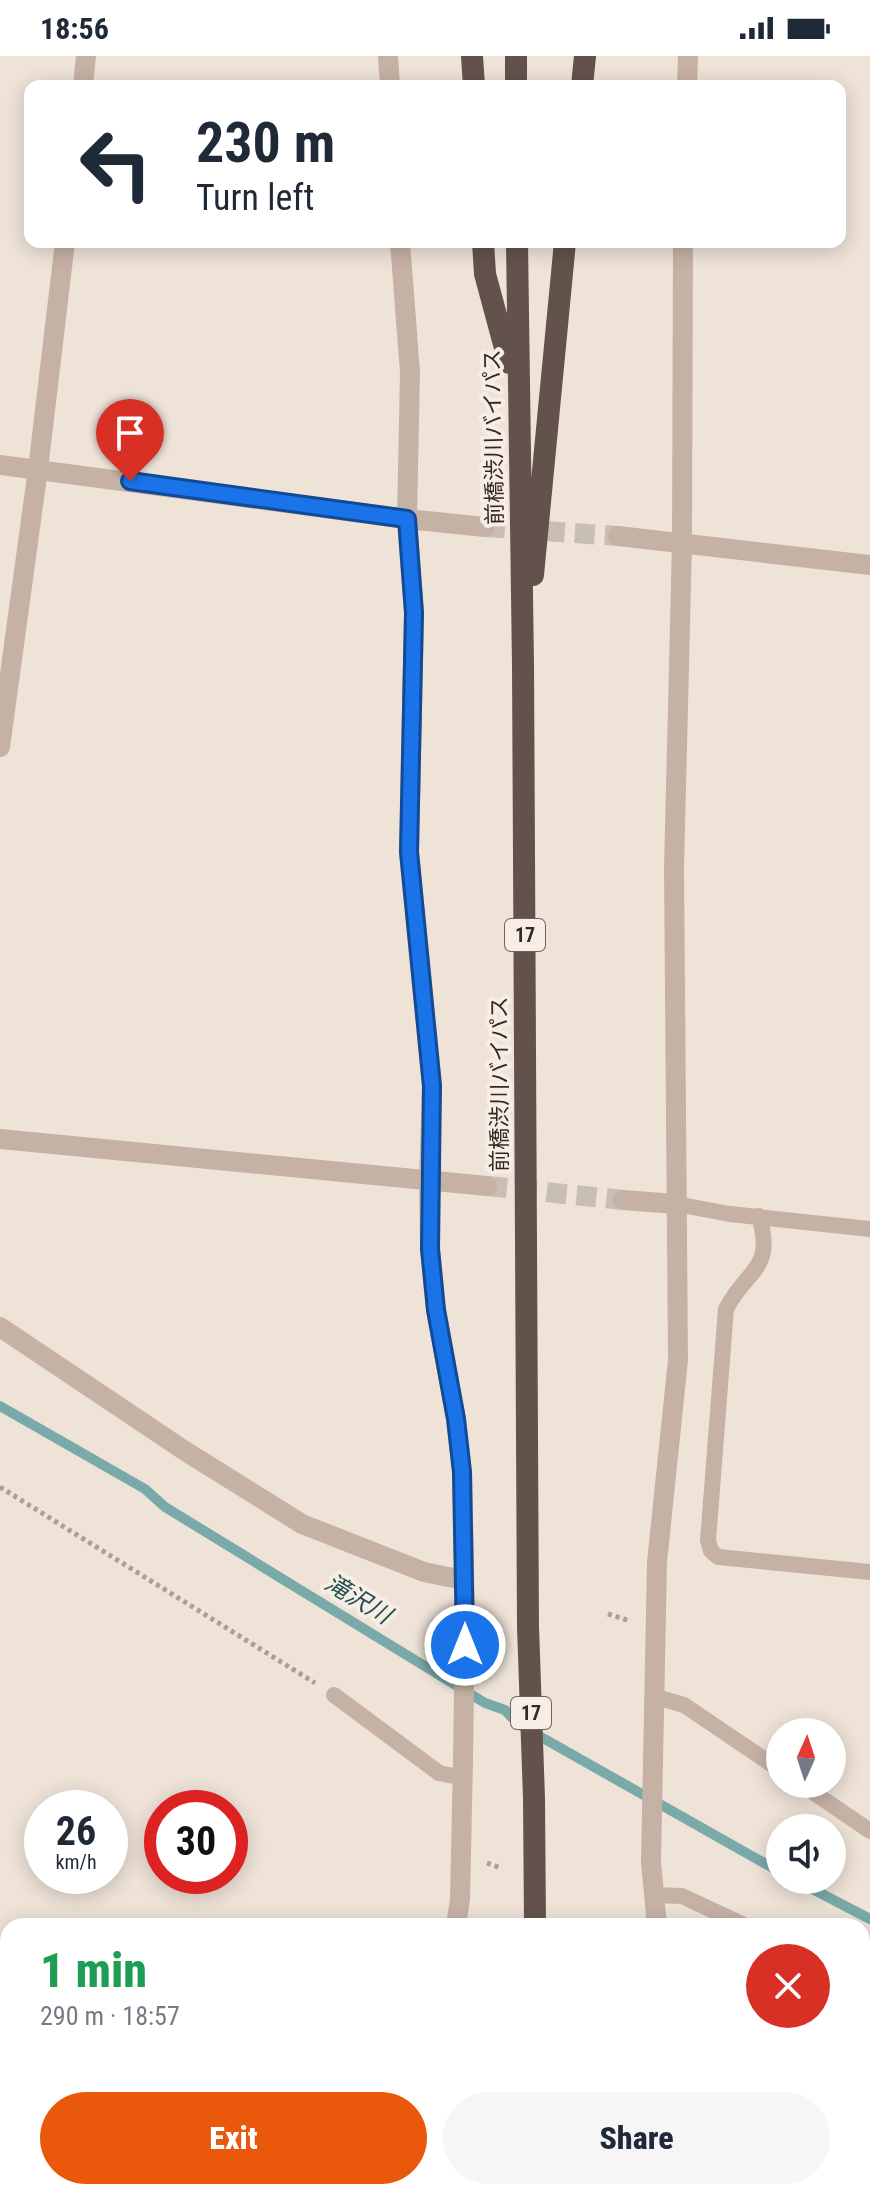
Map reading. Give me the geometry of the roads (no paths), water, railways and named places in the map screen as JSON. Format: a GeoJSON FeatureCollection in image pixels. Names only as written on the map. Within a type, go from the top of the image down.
{"type":"FeatureCollection","features":[{"type":"Feature","properties":{"kind":"highway"},"geometry":{"type":"LineString","coordinates":[[472,56],[474,80]]}},
{"type":"Feature","properties":{"kind":"highway"},"geometry":{"type":"LineString","coordinates":[[516,56],[516,80]]}},
{"type":"Feature","properties":{"kind":"highway"},"geometry":{"type":"LineString","coordinates":[[583,80],[585,56]]}},
{"type":"Feature","properties":{"kind":"highway","name":"17"},"geometry":{"type":"LineString","coordinates":[[483,248],[485,274],[518,395]]}},
{"type":"Feature","properties":{"kind":"highway","name":"前橋渋川バイパス"},"geometry":{"type":"LineString","coordinates":[[517,248],[523,665],[528,1627],[535,1918]]}},
{"type":"Feature","properties":{"kind":"highway","name":"17"},"geometry":{"type":"LineString","coordinates":[[523,665],[564,248]]}},
{"type":"Feature","properties":{"kind":"street"},"geometry":{"type":"LineString","coordinates":[[84,80],[86,56]]}},
{"type":"Feature","properties":{"kind":"street"},"geometry":{"type":"LineString","coordinates":[[388,56],[390,80]]}},
{"type":"Feature","properties":{"kind":"street"},"geometry":{"type":"LineString","coordinates":[[687,80],[688,56]]}},
{"type":"Feature","properties":{"kind":"street"},"geometry":{"type":"LineString","coordinates":[[0,747],[64,248]]}},
{"type":"Feature","properties":{"kind":"street"},"geometry":{"type":"LineString","coordinates":[[400,248],[410,372],[407,519],[414,613],[409,852],[432,1086],[430,1249],[436,1310],[456,1419],[462,1472],[465,1616],[457,1918]]}},
{"type":"Feature","properties":{"kind":"street"},"geometry":{"type":"LineString","coordinates":[[656,1918],[651,1862],[658,1548],[678,1360],[674,868],[682,543],[683,248]]}},
{"type":"Feature","properties":{"kind":"street"},"geometry":{"type":"LineString","coordinates":[[0,465],[485,527]]}},
{"type":"Feature","properties":{"kind":"street"},"geometry":{"type":"LineString","coordinates":[[618,536],[870,565]]}},
{"type":"Feature","properties":{"kind":"street"},"geometry":{"type":"LineString","coordinates":[[0,1139],[487,1186]]}},
{"type":"Feature","properties":{"kind":"street"},"geometry":{"type":"LineString","coordinates":[[623,1200],[676,1204]]}},
{"type":"Feature","properties":{"kind":"street"},"geometry":{"type":"LineString","coordinates":[[0,1327],[185,1451],[302,1524],[424,1572],[463,1580]]}},
{"type":"Feature","properties":{"kind":"lane"},"geometry":{"type":"LineString","coordinates":[[676,1204],[716,1212],[870,1229]]}},
{"type":"Feature","properties":{"kind":"lane"},"geometry":{"type":"LineString","coordinates":[[759,1216],[765,1236],[762,1262],[734,1293],[726,1309],[708,1540],[711,1551],[718,1557],[870,1572]]}},
{"type":"Feature","properties":{"kind":"lane"},"geometry":{"type":"LineString","coordinates":[[334,1695],[439,1773],[463,1769]]}},
{"type":"Feature","properties":{"kind":"lane"},"geometry":{"type":"LineString","coordinates":[[653,1696],[684,1705],[766,1761]]}},
{"type":"Feature","properties":{"kind":"lane"},"geometry":{"type":"LineString","coordinates":[[822,1798],[870,1831]]}},
{"type":"Feature","properties":{"kind":"lane"},"geometry":{"type":"LineString","coordinates":[[654,1895],[682,1896],[729,1918]]}},
{"type":"Feature","properties":{"kind":"waterway","name":"滝沢川"},"geometry":{"type":"LineString","coordinates":[[0,1406],[145,1489],[165,1507],[485,1703],[505,1710],[518,1724],[766,1864]]}},
{"type":"Feature","properties":{"kind":"waterway","name":"滝沢川"},"geometry":{"type":"LineString","coordinates":[[822,1894],[868,1918]]}},
{"type":"Feature","properties":{"kind":"tunnel"},"geometry":{"type":"LineString","coordinates":[[485,527],[618,536]]}},
{"type":"Feature","properties":{"kind":"tunnel"},"geometry":{"type":"LineString","coordinates":[[487,1186],[623,1200]]}}]}
